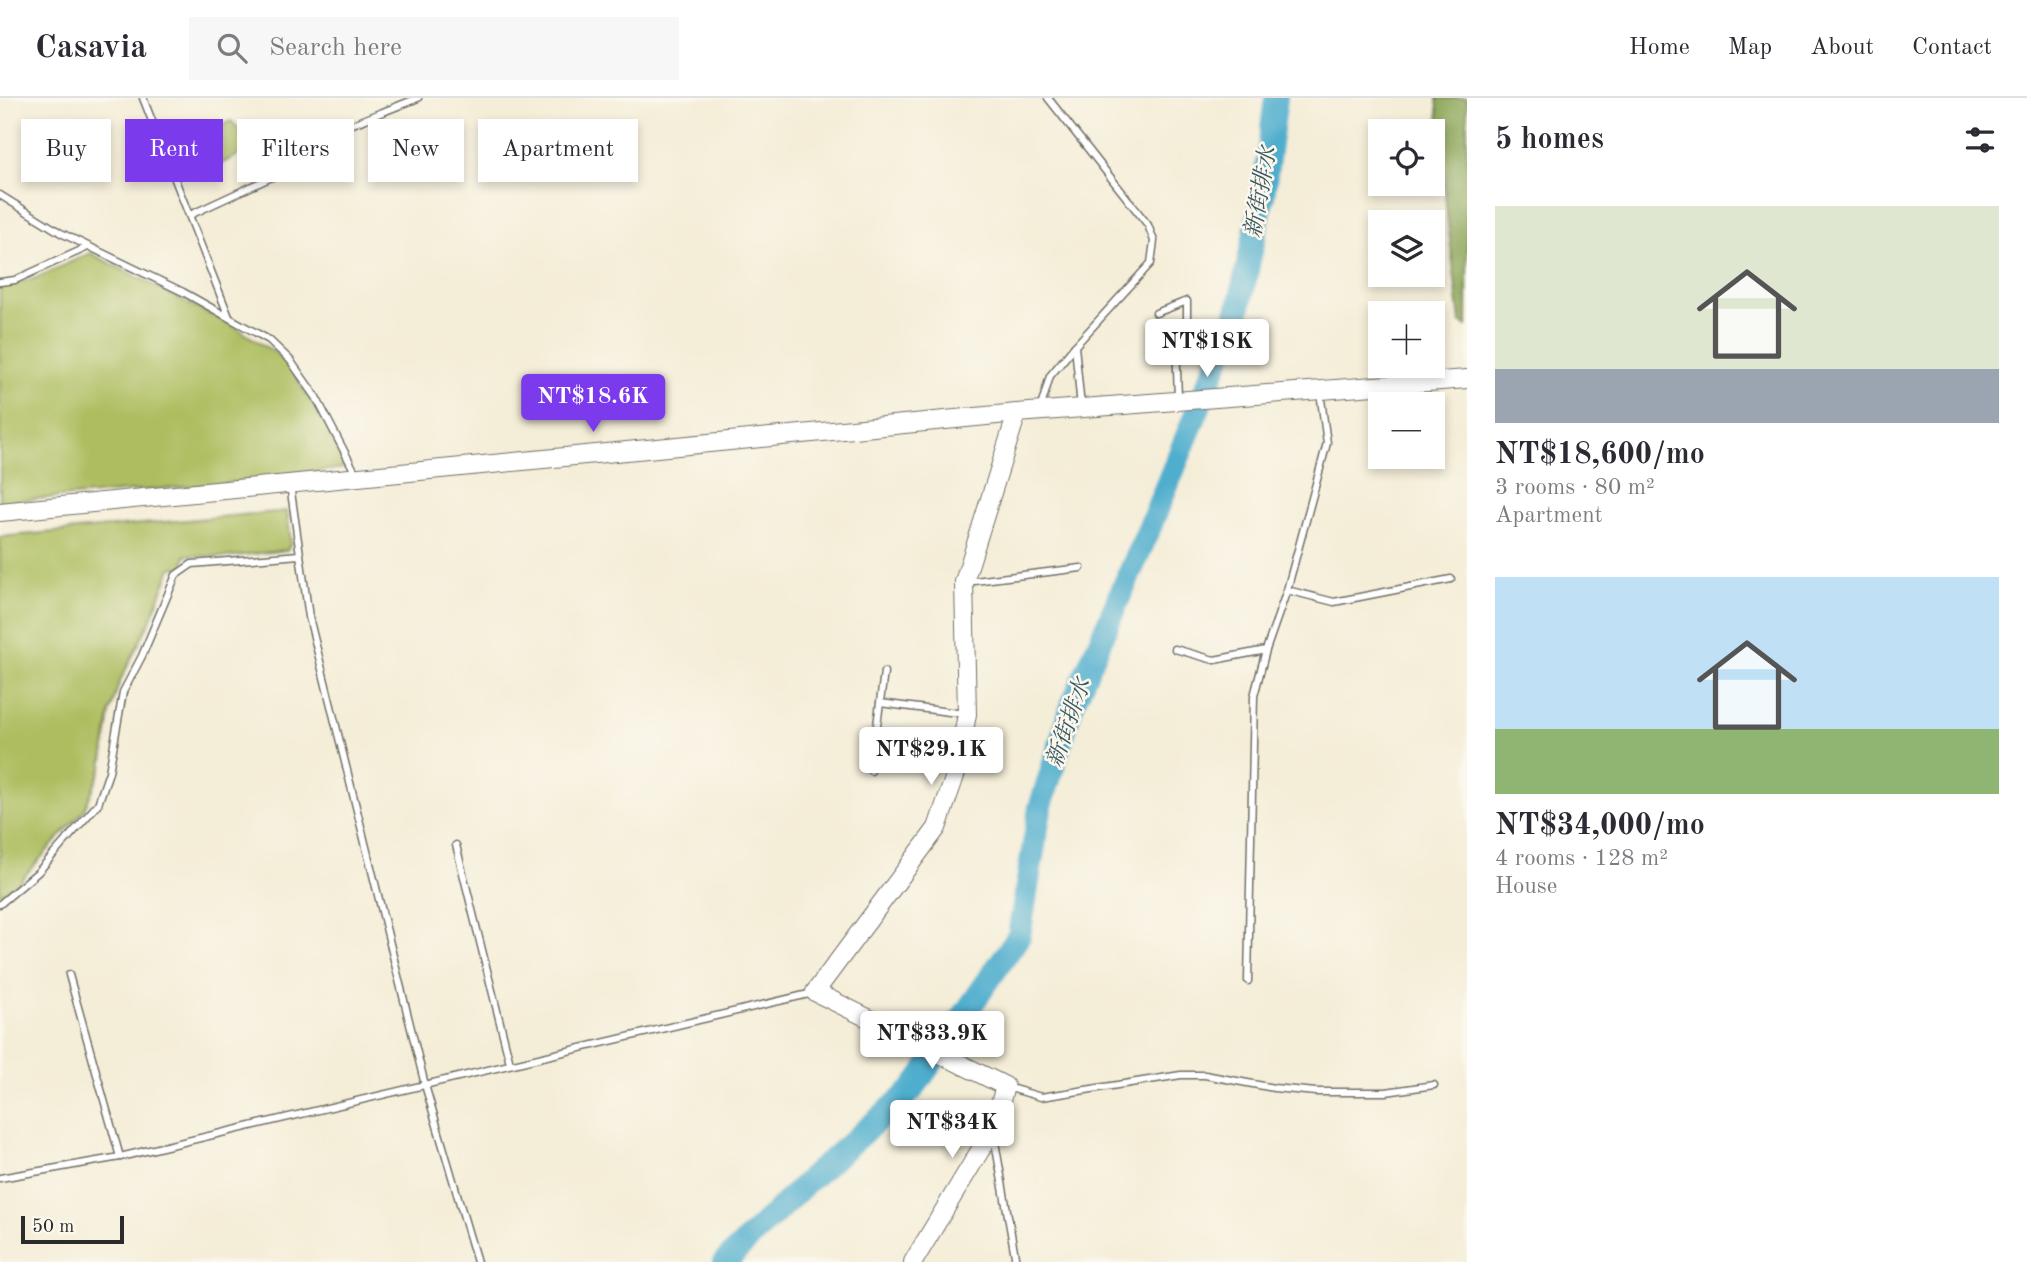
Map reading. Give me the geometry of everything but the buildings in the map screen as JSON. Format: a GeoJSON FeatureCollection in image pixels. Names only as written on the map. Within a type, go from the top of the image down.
{"type":"FeatureCollection","features":[{"type":"Feature","properties":{"kind":"street"},"geometry":{"type":"LineString","coordinates":[[0,512],[357,475],[1017,413],[1467,379]]}},
{"type":"Feature","properties":{"kind":"street"},"geometry":{"type":"LineString","coordinates":[[913,1262],[993,1129],[1005,1086],[815,992],[937,828],[957,770],[967,714],[964,582],[1017,413]]}},
{"type":"Feature","properties":{"kind":"lane"},"geometry":{"type":"LineString","coordinates":[[143,98],[229,317]]}},
{"type":"Feature","properties":{"kind":"lane"},"geometry":{"type":"LineString","coordinates":[[190,215],[274,176],[330,133],[418,98]]}},
{"type":"Feature","properties":{"kind":"lane"},"geometry":{"type":"LineString","coordinates":[[1040,412],[1050,376],[1151,263],[1154,241],[1148,225],[1048,98]]}},
{"type":"Feature","properties":{"kind":"lane"},"geometry":{"type":"LineString","coordinates":[[0,195],[61,233],[183,292],[269,340],[290,360],[316,397],[357,475]]}},
{"type":"Feature","properties":{"kind":"lane"},"geometry":{"type":"LineString","coordinates":[[0,282],[15,280],[88,247]]}},
{"type":"Feature","properties":{"kind":"lane"},"geometry":{"type":"LineString","coordinates":[[1156,313],[1187,301],[1186,327],[1177,341],[1184,399]]}},
{"type":"Feature","properties":{"kind":"lane"},"geometry":{"type":"LineString","coordinates":[[1075,345],[1081,408]]}},
{"type":"Feature","properties":{"kind":"lane"},"geometry":{"type":"LineString","coordinates":[[1248,981],[1254,696],[1328,443],[1320,390]]}},
{"type":"Feature","properties":{"kind":"lane"},"geometry":{"type":"LineString","coordinates":[[290,482],[309,617],[425,1086],[477,1262]]}},
{"type":"Feature","properties":{"kind":"lane"},"geometry":{"type":"LineString","coordinates":[[0,904],[38,872],[98,804],[109,772],[123,692],[142,656],[176,575],[192,564],[299,555]]}},
{"type":"Feature","properties":{"kind":"lane"},"geometry":{"type":"LineString","coordinates":[[964,582],[1082,568]]}},
{"type":"Feature","properties":{"kind":"lane"},"geometry":{"type":"LineString","coordinates":[[1287,590],[1334,602],[1451,579]]}},
{"type":"Feature","properties":{"kind":"lane"},"geometry":{"type":"LineString","coordinates":[[1175,649],[1214,660],[1266,650]]}},
{"type":"Feature","properties":{"kind":"lane"},"geometry":{"type":"LineString","coordinates":[[871,771],[884,672]]}},
{"type":"Feature","properties":{"kind":"lane"},"geometry":{"type":"LineString","coordinates":[[880,703],[967,714]]}},
{"type":"Feature","properties":{"kind":"lane"},"geometry":{"type":"LineString","coordinates":[[456,845],[510,1063]]}},
{"type":"Feature","properties":{"kind":"lane"},"geometry":{"type":"LineString","coordinates":[[69,975],[120,1157]]}},
{"type":"Feature","properties":{"kind":"lane"},"geometry":{"type":"LineString","coordinates":[[0,1178],[120,1157],[815,992]]}},
{"type":"Feature","properties":{"kind":"lane"},"geometry":{"type":"LineString","coordinates":[[1005,1086],[1041,1097],[1181,1075],[1205,1075],[1274,1088],[1316,1092],[1386,1092],[1434,1085]]}},
{"type":"Feature","properties":{"kind":"lane"},"geometry":{"type":"LineString","coordinates":[[993,1129],[1016,1262]]}},
{"type":"Feature","properties":{"kind":"green space"},"geometry":{"type":"Polygon","coordinates":[[[1437,98],[1467,98],[1467,326],[1460,322],[1445,195],[1445,119],[1439,119],[1437,98]]]}},
{"type":"Feature","properties":{"kind":"green space"},"geometry":{"type":"Polygon","coordinates":[[[231,121],[237,127],[237,156],[223,163],[223,125],[231,121]]]}},
{"type":"Feature","properties":{"kind":"green space"},"geometry":{"type":"Polygon","coordinates":[[[90,253],[235,327],[277,354],[291,369],[327,428],[345,468],[219,484],[0,502],[0,287],[36,278],[90,253]]]}},
{"type":"Feature","properties":{"kind":"green space"},"geometry":{"type":"Polygon","coordinates":[[[287,511],[291,543],[287,550],[227,557],[186,555],[183,567],[171,568],[150,621],[119,683],[110,713],[102,768],[84,810],[19,882],[0,894],[0,537],[287,511]]]}},
{"type":"Feature","properties":{"kind":"waterway","name":"新街排水"},"geometry":{"type":"LineString","coordinates":[[725,1262],[811,1178],[913,1089],[1019,936],[1040,808],[1073,703],[1149,529],[1238,311],[1263,196],[1276,98]]}}]}
